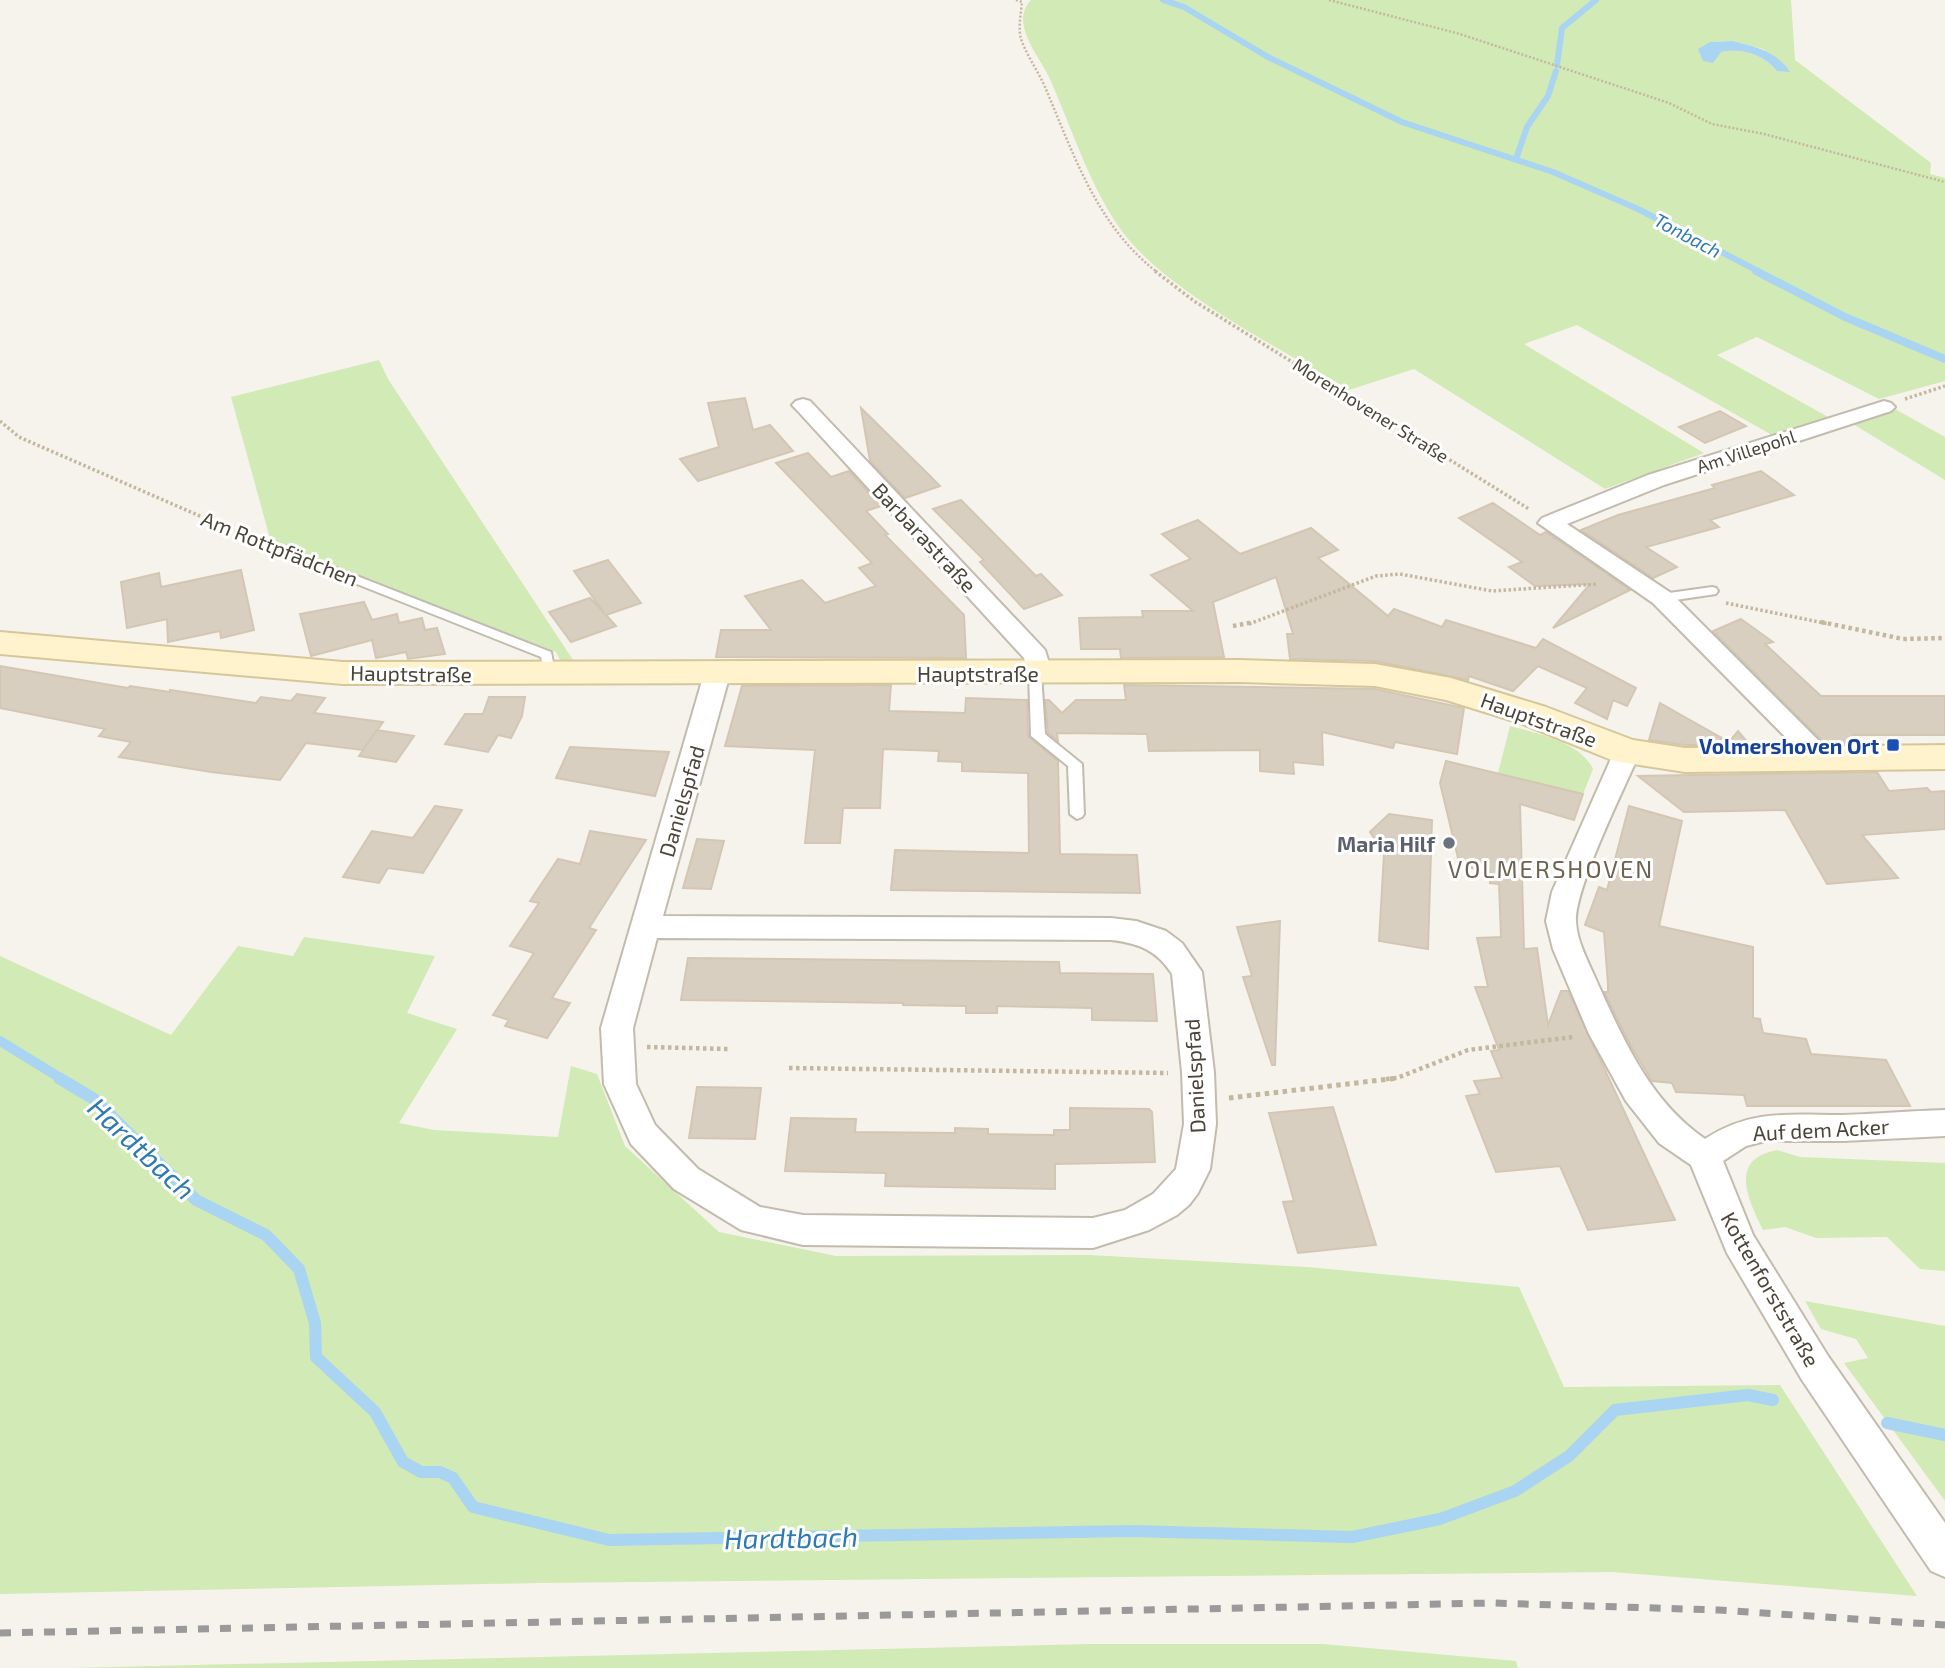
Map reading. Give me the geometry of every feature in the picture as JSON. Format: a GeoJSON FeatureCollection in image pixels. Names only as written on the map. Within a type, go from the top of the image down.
{"type":"FeatureCollection","features":[{"type":"Feature","properties":{"kind":"main road","name":"Hauptstraße"},"geometry":{"type":"LineString","coordinates":[[0,643],[343,673],[1280,671],[1375,675],[1451,689],[1534,715],[1627,751],[1685,760],[1945,757]]}},
{"type":"Feature","properties":{"kind":"street","name":"Barbarastraße"},"geometry":{"type":"LineString","coordinates":[[803,405],[1036,656],[1037,673]]}},
{"type":"Feature","properties":{"kind":"street","name":"Am Villepohl"},"geometry":{"type":"LineString","coordinates":[[1550,523],[1656,480],[1884,407]]}},
{"type":"Feature","properties":{"kind":"street"},"geometry":{"type":"LineString","coordinates":[[1550,523],[1662,598],[1821,758]]}},
{"type":"Feature","properties":{"kind":"street","name":"Danielspfad"},"geometry":{"type":"LineString","coordinates":[[644,927],[1111,929],[1139,932],[1157,938],[1177,954],[1187,972],[1200,1135],[1192,1171],[1176,1196],[1123,1227],[1093,1233],[803,1230],[753,1220],[686,1179],[643,1134],[620,1084],[617,1028],[644,927],[717,674]]}},
{"type":"Feature","properties":{"kind":"street"},"geometry":{"type":"LineString","coordinates":[[1627,751],[1566,891],[1561,921],[1568,949],[1605,1034],[1637,1092],[1671,1133],[1704,1156]]}},
{"type":"Feature","properties":{"kind":"street","name":"Auf dem Acker"},"geometry":{"type":"LineString","coordinates":[[1704,1156],[1737,1135],[1765,1128],[1843,1128],[1945,1123]]}},
{"type":"Feature","properties":{"kind":"street","name":"Kottenforststraße"},"geometry":{"type":"LineString","coordinates":[[1704,1156],[1739,1242],[1815,1368],[1945,1557]]}},
{"type":"Feature","properties":{"kind":"lane","name":"Am Rottpfädchen"},"geometry":{"type":"LineString","coordinates":[[265,544],[547,655],[549,674]]}},
{"type":"Feature","properties":{"kind":"lane"},"geometry":{"type":"LineString","coordinates":[[1662,598],[1712,591]]}},
{"type":"Feature","properties":{"kind":"lane"},"geometry":{"type":"LineString","coordinates":[[1037,673],[1038,736],[1075,764],[1077,814]]}},
{"type":"Feature","properties":{"kind":"path"},"geometry":{"type":"LineString","coordinates":[[1016,0],[1027,0]]}},
{"type":"Feature","properties":{"kind":"path"},"geometry":{"type":"LineString","coordinates":[[1329,0],[1460,33],[1668,103],[1712,124],[1764,134],[1945,181]]}},
{"type":"Feature","properties":{"kind":"path","name":"Morenhovener Straße"},"geometry":{"type":"LineString","coordinates":[[1022,2],[1020,37],[1041,77],[1085,182],[1115,232],[1140,259],[1194,301],[1550,523]]}},
{"type":"Feature","properties":{"kind":"path"},"geometry":{"type":"LineString","coordinates":[[1884,407],[1945,386]]}},
{"type":"Feature","properties":{"kind":"path","name":"Am Rottpfädchen"},"geometry":{"type":"LineString","coordinates":[[0,421],[19,437],[265,544]]}},
{"type":"Feature","properties":{"kind":"path"},"geometry":{"type":"LineString","coordinates":[[1233,626],[1249,624],[1376,576],[1401,574],[1492,591],[1594,586],[1624,571]]}},
{"type":"Feature","properties":{"kind":"path"},"geometry":{"type":"LineString","coordinates":[[1712,591],[1728,604],[1903,639],[1945,638]]}},
{"type":"Feature","properties":{"kind":"path"},"geometry":{"type":"LineString","coordinates":[[789,1068],[1198,1087],[1398,1078],[1468,1050],[1605,1034]]}},
{"type":"Feature","properties":{"kind":"path"},"geometry":{"type":"LineString","coordinates":[[618,1046],[728,1049]]}},
{"type":"Feature","properties":{"kind":"green space"},"geometry":{"type":"Polygon","coordinates":[[[1031,0],[1791,0],[1795,60],[1931,163],[1930,174],[1945,178],[1945,381],[1879,399],[1757,337],[1717,355],[1830,418],[1772,435],[1577,325],[1524,344],[1704,453],[1605,489],[1414,369],[1349,390],[1225,317],[1163,273],[1138,250],[1119,227],[1089,172],[1049,77],[1024,29],[1025,9],[1031,0]],[[1733,41],[1710,42],[1721,52],[1752,54],[1765,60],[1777,71],[1789,71],[1763,49],[1733,41]]]}},
{"type":"Feature","properties":{"kind":"green space"},"geometry":{"type":"Polygon","coordinates":[[[379,360],[388,379],[573,660],[560,660],[556,652],[271,542],[231,397],[379,360]]]}},
{"type":"Feature","properties":{"kind":"green space"},"geometry":{"type":"Polygon","coordinates":[[[1895,409],[1945,437],[1945,480],[1853,424],[1895,409]]]}},
{"type":"Feature","properties":{"kind":"green space"},"geometry":{"type":"Polygon","coordinates":[[[1510,726],[1557,740],[1579,752],[1593,769],[1583,794],[1498,773],[1510,726]]]}},
{"type":"Feature","properties":{"kind":"green space"},"geometry":{"type":"Polygon","coordinates":[[[304,937],[435,956],[407,1013],[457,1029],[399,1123],[434,1130],[558,1137],[571,1066],[597,1074],[625,1146],[719,1232],[836,1256],[1089,1255],[1307,1267],[1519,1287],[1564,1387],[1780,1385],[1917,1596],[1612,1572],[540,1583],[0,1594],[0,956],[171,1035],[238,946],[293,956],[304,937]]]}},
{"type":"Feature","properties":{"kind":"green space"},"geometry":{"type":"Polygon","coordinates":[[[1777,1150],[1800,1157],[1945,1163],[1945,1271],[1920,1269],[1887,1237],[1816,1238],[1785,1227],[1763,1230],[1748,1194],[1747,1171],[1752,1162],[1762,1155],[1777,1150]]]}},
{"type":"Feature","properties":{"kind":"green space"},"geometry":{"type":"Polygon","coordinates":[[[1805,1301],[1945,1326],[1945,1501],[1844,1363],[1868,1358],[1856,1339],[1821,1329],[1805,1301]]]}},
{"type":"Feature","properties":{"kind":"green space"},"geometry":{"type":"Polygon","coordinates":[[[1090,1644],[1323,1644],[1516,1661],[1518,1668],[70,1668],[1090,1644]]]}},
{"type":"Feature","properties":{"kind":"water"},"geometry":{"type":"Polygon","coordinates":[[[1733,41],[1772,55],[1790,72],[1777,71],[1759,56],[1737,51],[1721,52],[1713,63],[1703,61],[1698,49],[1710,42],[1733,41]]]}},
{"type":"Feature","properties":{"kind":"building"},"geometry":{"type":"Polygon","coordinates":[[[745,398],[753,430],[770,425],[793,451],[698,481],[680,459],[719,447],[708,403],[745,398]]]}},
{"type":"Feature","properties":{"kind":"building"},"geometry":{"type":"Polygon","coordinates":[[[861,408],[940,486],[905,498],[870,461],[861,408]]]}},
{"type":"Feature","properties":{"kind":"building"},"geometry":{"type":"Polygon","coordinates":[[[1720,411],[1746,426],[1705,443],[1679,427],[1720,411]]]}},
{"type":"Feature","properties":{"kind":"building"},"geometry":{"type":"Polygon","coordinates":[[[808,453],[831,477],[849,471],[881,506],[866,511],[888,534],[885,535],[964,615],[966,658],[716,657],[721,630],[771,630],[745,596],[802,580],[825,603],[876,586],[859,568],[872,563],[776,463],[808,453]]]}},
{"type":"Feature","properties":{"kind":"building"},"geometry":{"type":"Polygon","coordinates":[[[1761,471],[1794,495],[1710,520],[1719,527],[1646,547],[1677,567],[1653,578],[1581,530],[1618,515],[1715,488],[1712,485],[1761,471]]]}},
{"type":"Feature","properties":{"kind":"building"},"geometry":{"type":"Polygon","coordinates":[[[961,500],[1036,576],[1041,574],[1062,595],[1024,609],[980,562],[984,560],[933,509],[961,500]]]}},
{"type":"Feature","properties":{"kind":"building"},"geometry":{"type":"Polygon","coordinates":[[[1493,503],[1540,535],[1546,532],[1630,590],[1553,628],[1590,584],[1535,586],[1509,567],[1522,562],[1459,518],[1493,503]]]}},
{"type":"Feature","properties":{"kind":"building"},"geometry":{"type":"Polygon","coordinates":[[[1198,520],[1240,554],[1311,528],[1338,550],[1318,558],[1388,616],[1394,609],[1442,627],[1446,620],[1536,648],[1543,639],[1636,688],[1627,706],[1613,700],[1607,719],[1575,703],[1587,688],[1538,666],[1513,691],[1469,676],[1468,680],[1375,661],[1290,659],[1287,634],[1293,634],[1276,577],[1213,602],[1224,657],[1121,658],[1120,649],[1081,649],[1079,618],[1143,617],[1142,611],[1193,611],[1151,575],[1191,559],[1162,534],[1198,520]]]}},
{"type":"Feature","properties":{"kind":"building"},"geometry":{"type":"Polygon","coordinates":[[[608,560],[641,603],[606,615],[616,626],[571,642],[549,612],[590,598],[605,614],[574,571],[608,560]]]}},
{"type":"Feature","properties":{"kind":"building"},"geometry":{"type":"Polygon","coordinates":[[[241,570],[254,630],[221,638],[220,631],[168,642],[167,619],[127,628],[121,582],[159,573],[161,587],[241,570]]]}},
{"type":"Feature","properties":{"kind":"building"},"geometry":{"type":"Polygon","coordinates":[[[364,602],[372,620],[397,614],[399,623],[422,618],[425,630],[437,628],[445,654],[408,659],[406,652],[376,658],[372,640],[311,656],[300,614],[364,602]]]}},
{"type":"Feature","properties":{"kind":"building"},"geometry":{"type":"Polygon","coordinates":[[[1741,619],[1773,642],[1765,644],[1821,696],[1945,696],[1945,735],[1853,735],[1858,743],[1825,744],[1713,631],[1741,619]]]}},
{"type":"Feature","properties":{"kind":"building"},"geometry":{"type":"Polygon","coordinates":[[[0,666],[128,688],[170,690],[256,703],[261,697],[291,701],[297,694],[325,698],[314,713],[383,722],[363,750],[306,743],[280,780],[211,772],[119,757],[131,742],[99,736],[105,729],[0,708],[0,666]]]}},
{"type":"Feature","properties":{"kind":"building"},"geometry":{"type":"Polygon","coordinates":[[[891,685],[889,711],[965,713],[966,698],[1027,700],[1028,736],[1058,761],[1060,854],[1137,855],[1140,893],[891,890],[895,850],[1029,853],[1028,773],[962,771],[962,762],[938,761],[939,751],[883,749],[880,808],[843,808],[840,843],[805,843],[815,750],[725,746],[742,686],[891,685]]]}},
{"type":"Feature","properties":{"kind":"building"},"geometry":{"type":"Polygon","coordinates":[[[1124,685],[1375,689],[1464,708],[1457,754],[1395,742],[1393,748],[1322,732],[1323,765],[1293,762],[1294,774],[1260,771],[1260,750],[1149,751],[1147,734],[1057,733],[1058,741],[1048,733],[1045,700],[1049,700],[1062,713],[1076,700],[1126,700],[1124,685]]]}},
{"type":"Feature","properties":{"kind":"building"},"geometry":{"type":"Polygon","coordinates":[[[489,697],[525,697],[522,716],[511,738],[498,735],[488,752],[445,744],[465,714],[483,714],[489,697]]]}},
{"type":"Feature","properties":{"kind":"building"},"geometry":{"type":"Polygon","coordinates":[[[1660,703],[1729,742],[1738,731],[1750,745],[1685,745],[1649,740],[1660,703]]]}},
{"type":"Feature","properties":{"kind":"building"},"geometry":{"type":"Polygon","coordinates":[[[377,730],[414,736],[396,762],[359,756],[377,730]]]}},
{"type":"Feature","properties":{"kind":"building"},"geometry":{"type":"Polygon","coordinates":[[[570,747],[669,752],[655,796],[556,778],[570,747]]]}},
{"type":"Feature","properties":{"kind":"building"},"geometry":{"type":"Polygon","coordinates":[[[1446,761],[1583,794],[1574,820],[1520,804],[1524,949],[1537,948],[1548,1025],[1561,991],[1568,991],[1675,1220],[1588,1230],[1560,1166],[1496,1172],[1466,1096],[1480,1094],[1474,1081],[1502,1078],[1491,1051],[1499,1050],[1475,987],[1488,987],[1477,938],[1501,937],[1499,884],[1490,883],[1490,871],[1460,866],[1440,783],[1446,761]]]}},
{"type":"Feature","properties":{"kind":"building"},"geometry":{"type":"Polygon","coordinates":[[[1877,772],[1889,791],[1927,788],[1931,792],[1945,791],[1945,829],[1862,835],[1898,878],[1827,884],[1785,810],[1684,812],[1638,776],[1877,772]]]}},
{"type":"Feature","properties":{"kind":"building"},"geometry":{"type":"Polygon","coordinates":[[[435,806],[462,810],[423,873],[388,868],[379,883],[343,877],[372,831],[413,838],[435,806]]]}},
{"type":"Feature","properties":{"kind":"building"},"geometry":{"type":"Polygon","coordinates":[[[1629,806],[1682,821],[1659,926],[1753,947],[1753,1018],[1760,1019],[1763,1033],[1806,1039],[1811,1054],[1886,1060],[1910,1106],[1747,1106],[1744,1095],[1676,1092],[1672,1083],[1652,1081],[1604,992],[1608,992],[1608,984],[1604,932],[1585,925],[1599,887],[1607,890],[1629,806]]]}},
{"type":"Feature","properties":{"kind":"building"},"geometry":{"type":"Polygon","coordinates":[[[1389,814],[1432,820],[1428,949],[1379,941],[1384,854],[1370,832],[1389,814]]]}},
{"type":"Feature","properties":{"kind":"building"},"geometry":{"type":"Polygon","coordinates":[[[590,831],[646,840],[589,928],[596,930],[552,998],[570,1003],[547,1038],[505,1026],[509,1020],[493,1015],[534,953],[510,946],[539,903],[530,901],[558,859],[580,864],[590,831]]]}},
{"type":"Feature","properties":{"kind":"building"},"geometry":{"type":"Polygon","coordinates":[[[697,839],[724,841],[711,889],[683,888],[697,839]]]}},
{"type":"Feature","properties":{"kind":"building"},"geometry":{"type":"Polygon","coordinates":[[[1280,921],[1275,1065],[1272,1065],[1243,977],[1252,976],[1237,927],[1280,921]]]}},
{"type":"Feature","properties":{"kind":"building"},"geometry":{"type":"Polygon","coordinates":[[[688,958],[1059,962],[1060,973],[1153,974],[1157,1021],[1092,1020],[1092,1008],[997,1006],[997,1013],[966,1013],[966,1006],[903,1003],[681,1000],[688,958]]]}},
{"type":"Feature","properties":{"kind":"building"},"geometry":{"type":"Polygon","coordinates":[[[697,1087],[761,1088],[755,1139],[689,1138],[697,1087]]]}},
{"type":"Feature","properties":{"kind":"building"},"geometry":{"type":"Polygon","coordinates":[[[1333,1107],[1376,1245],[1298,1253],[1283,1202],[1294,1201],[1269,1113],[1333,1107]]]}},
{"type":"Feature","properties":{"kind":"building"},"geometry":{"type":"Polygon","coordinates":[[[1070,1108],[1149,1109],[1152,1112],[1155,1162],[1055,1164],[1055,1189],[885,1186],[886,1173],[785,1171],[791,1118],[856,1119],[855,1132],[955,1133],[955,1128],[988,1129],[988,1134],[1054,1135],[1054,1130],[1070,1130],[1070,1108]]]}},
{"type":"Feature","properties":{"kind":"waterway"},"geometry":{"type":"LineString","coordinates":[[1163,0],[1184,7],[1268,57],[1402,122],[1553,172],[1638,209],[1760,272]]}},
{"type":"Feature","properties":{"kind":"waterway","name":"Tonbach"},"geometry":{"type":"LineString","coordinates":[[1557,65],[1562,28],[1596,0]]}},
{"type":"Feature","properties":{"kind":"waterway","name":"Tonbach"},"geometry":{"type":"LineString","coordinates":[[1516,159],[1527,127],[1548,96],[1556,71]]}},
{"type":"Feature","properties":{"kind":"waterway","name":"Tonbach"},"geometry":{"type":"LineString","coordinates":[[1756,271],[1845,317],[1945,359]]}},
{"type":"Feature","properties":{"kind":"waterway","name":"Hardtbach"},"geometry":{"type":"LineString","coordinates":[[0,1041],[62,1079]]}},
{"type":"Feature","properties":{"kind":"waterway","name":"Hardtbach"},"geometry":{"type":"LineString","coordinates":[[59,1078],[94,1099],[196,1200],[266,1235],[299,1269],[315,1323],[316,1357],[375,1412],[403,1462],[421,1472],[440,1472],[453,1478],[473,1507],[609,1540],[1132,1531],[1352,1537],[1440,1519],[1515,1491],[1569,1456],[1615,1410],[1748,1395],[1773,1400]]}},
{"type":"Feature","properties":{"kind":"waterway","name":"Hardtbach"},"geometry":{"type":"LineString","coordinates":[[1887,1423],[1945,1435]]}},
{"type":"Feature","properties":{"kind":"railway"},"geometry":{"type":"LineString","coordinates":[[0,1633],[1492,1603],[1719,1610],[1945,1625]]}},
{"type":"Feature","properties":{"kind":"place","name":"Volmershoven Ort"},"geometry":{"type":"Point","coordinates":[1893,745]}},
{"type":"Feature","properties":{"kind":"place","name":"Maria Hilf"},"geometry":{"type":"Point","coordinates":[1449,843]}},
{"type":"Feature","properties":{"kind":"district","name":"VOLMERSHOVEN"},"geometry":{"type":"Point","coordinates":[1551,868]}}]}
